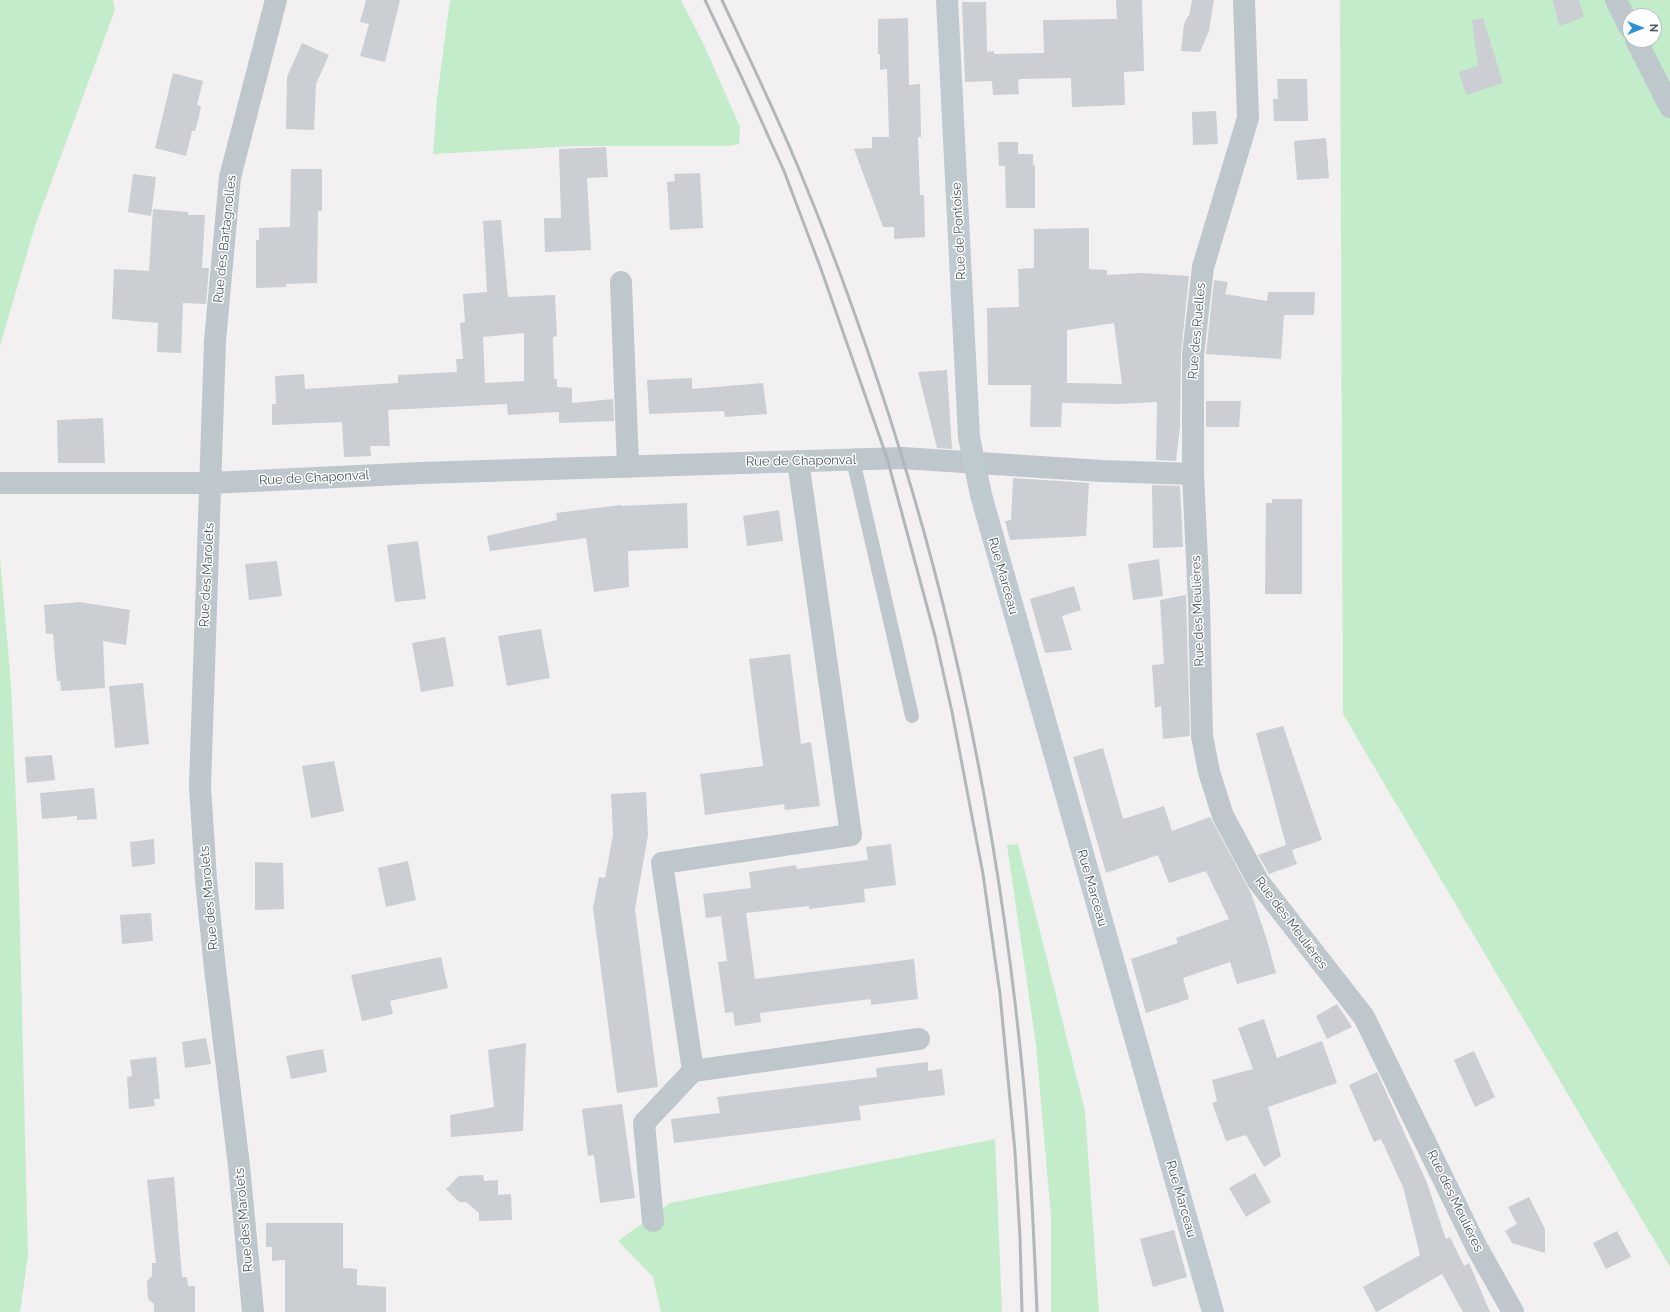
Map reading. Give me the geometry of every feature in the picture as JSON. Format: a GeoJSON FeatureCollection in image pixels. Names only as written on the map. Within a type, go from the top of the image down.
{"type":"FeatureCollection","features":[{"type":"Feature","properties":{"kind":"main road","name":"Rue de Pontoise"},"geometry":{"type":"LineString","coordinates":[[947,0],[969,437],[974,462]]}},
{"type":"Feature","properties":{"kind":"main road","name":"Rue Marceau"},"geometry":{"type":"LineString","coordinates":[[974,462],[981,495],[1026,657],[1213,1312]]}},
{"type":"Feature","properties":{"kind":"street","name":"Rue des Bartagnolles"},"geometry":{"type":"LineString","coordinates":[[211,483],[215,341],[230,177],[276,0]]}},
{"type":"Feature","properties":{"kind":"street","name":"Rue des Ruelles"},"geometry":{"type":"LineString","coordinates":[[1193,474],[1193,354],[1203,267],[1248,118],[1244,0]]}},
{"type":"Feature","properties":{"kind":"street"},"geometry":{"type":"LineString","coordinates":[[1616,0],[1622,12]]}},
{"type":"Feature","properties":{"kind":"street"},"geometry":{"type":"LineString","coordinates":[[1640,48],[1670,107]]}},
{"type":"Feature","properties":{"kind":"street"},"geometry":{"type":"LineString","coordinates":[[621,282],[628,467]]}},
{"type":"Feature","properties":{"kind":"street","name":"Rue de Chaponval"},"geometry":{"type":"LineString","coordinates":[[0,483],[211,483],[421,473],[922,458],[974,462]]}},
{"type":"Feature","properties":{"kind":"street"},"geometry":{"type":"LineString","coordinates":[[693,1071],[662,862],[851,835],[798,461]]}},
{"type":"Feature","properties":{"kind":"street"},"geometry":{"type":"LineString","coordinates":[[974,462],[1102,471],[1193,474]]}},
{"type":"Feature","properties":{"kind":"street","name":"Rue des Meulières"},"geometry":{"type":"LineString","coordinates":[[1193,474],[1199,602],[1202,736],[1209,772],[1223,816],[1258,881],[1364,1017],[1476,1246],[1513,1312]]}},
{"type":"Feature","properties":{"kind":"street","name":"Rue des Marolets"},"geometry":{"type":"LineString","coordinates":[[211,483],[204,637],[201,794],[206,880],[239,1166],[253,1312]]}},
{"type":"Feature","properties":{"kind":"street"},"geometry":{"type":"LineString","coordinates":[[654,1221],[644,1123],[693,1071],[919,1039]]}},
{"type":"Feature","properties":{"kind":"lane"},"geometry":{"type":"LineString","coordinates":[[853,460],[912,716]]}},
{"type":"Feature","properties":{"kind":"green space"},"geometry":{"type":"Polygon","coordinates":[[[0,0],[113,0],[115,10],[35,226],[0,346],[0,0]]]}},
{"type":"Feature","properties":{"kind":"green space"},"geometry":{"type":"Polygon","coordinates":[[[450,0],[681,0],[704,45],[740,127],[739,144],[730,146],[576,146],[433,154],[437,98],[450,0]]]}},
{"type":"Feature","properties":{"kind":"green space"},"geometry":{"type":"Polygon","coordinates":[[[1340,0],[1670,0],[1670,1267],[1343,714],[1340,0]]]}},
{"type":"Feature","properties":{"kind":"green space"},"geometry":{"type":"Polygon","coordinates":[[[0,558],[11,684],[18,849],[28,1256],[20,1312],[0,1312],[0,558]]]}},
{"type":"Feature","properties":{"kind":"green space"},"geometry":{"type":"Polygon","coordinates":[[[1018,844],[1085,1111],[1099,1312],[1051,1312],[1051,1217],[1036,1045],[1007,845],[1018,844]]]}},
{"type":"Feature","properties":{"kind":"green space"},"geometry":{"type":"Polygon","coordinates":[[[995,1139],[1002,1312],[661,1312],[653,1277],[618,1241],[670,1203],[995,1139]]]}},
{"type":"Feature","properties":{"kind":"building"},"geometry":{"type":"Polygon","coordinates":[[[366,0],[400,0],[385,62],[360,56],[369,24],[360,22],[366,0]]]}},
{"type":"Feature","properties":{"kind":"building"},"geometry":{"type":"Polygon","coordinates":[[[1116,0],[1142,0],[1144,71],[1124,72],[1125,105],[1072,107],[1071,78],[1020,79],[1018,80],[1019,94],[993,95],[992,81],[965,82],[962,2],[986,2],[987,52],[994,51],[994,54],[1044,53],[1043,20],[1117,19],[1116,0]]]}},
{"type":"Feature","properties":{"kind":"building"},"geometry":{"type":"Polygon","coordinates":[[[1192,0],[1214,0],[1209,31],[1200,52],[1181,51],[1184,24],[1189,16],[1192,0]]]}},
{"type":"Feature","properties":{"kind":"building"},"geometry":{"type":"Polygon","coordinates":[[[1553,0],[1579,0],[1584,17],[1559,26],[1553,0]]]}},
{"type":"Feature","properties":{"kind":"building"},"geometry":{"type":"Polygon","coordinates":[[[908,18],[909,85],[920,84],[921,137],[918,137],[920,195],[924,195],[925,237],[894,239],[894,227],[883,227],[854,149],[872,148],[872,137],[889,137],[887,69],[880,70],[880,54],[878,54],[878,19],[908,18]]]}},
{"type":"Feature","properties":{"kind":"building"},"geometry":{"type":"Polygon","coordinates":[[[1483,18],[1503,83],[1466,95],[1459,72],[1478,66],[1472,20],[1483,18]]]}},
{"type":"Feature","properties":{"kind":"building"},"geometry":{"type":"Polygon","coordinates":[[[302,43],[329,55],[316,84],[314,130],[286,129],[287,77],[302,43]]]}},
{"type":"Feature","properties":{"kind":"building"},"geometry":{"type":"Polygon","coordinates":[[[173,73],[203,81],[197,105],[201,106],[199,117],[195,131],[192,131],[186,156],[155,148],[173,73]]]}},
{"type":"Feature","properties":{"kind":"building"},"geometry":{"type":"Polygon","coordinates":[[[1277,79],[1307,79],[1308,121],[1274,121],[1273,99],[1278,99],[1277,79]]]}},
{"type":"Feature","properties":{"kind":"building"},"geometry":{"type":"Polygon","coordinates":[[[1216,111],[1218,144],[1193,145],[1192,112],[1216,111]]]}},
{"type":"Feature","properties":{"kind":"building"},"geometry":{"type":"Polygon","coordinates":[[[1326,138],[1329,178],[1297,180],[1294,141],[1326,138]]]}},
{"type":"Feature","properties":{"kind":"building"},"geometry":{"type":"Polygon","coordinates":[[[998,142],[1018,142],[1018,154],[1033,154],[1033,165],[1035,165],[1035,208],[1006,208],[1005,166],[999,166],[998,142]]]}},
{"type":"Feature","properties":{"kind":"building"},"geometry":{"type":"Polygon","coordinates":[[[606,147],[608,177],[587,178],[591,250],[545,252],[544,218],[561,218],[559,149],[606,147]]]}},
{"type":"Feature","properties":{"kind":"building"},"geometry":{"type":"Polygon","coordinates":[[[291,169],[322,169],[322,211],[318,211],[317,283],[286,284],[286,287],[256,288],[256,240],[259,240],[259,228],[290,227],[291,169]]]}},
{"type":"Feature","properties":{"kind":"building"},"geometry":{"type":"Polygon","coordinates":[[[700,173],[703,228],[670,230],[667,182],[675,181],[674,174],[700,173]]]}},
{"type":"Feature","properties":{"kind":"building"},"geometry":{"type":"Polygon","coordinates":[[[133,174],[156,177],[151,216],[128,212],[133,174]]]}},
{"type":"Feature","properties":{"kind":"building"},"geometry":{"type":"Polygon","coordinates":[[[153,209],[188,212],[188,215],[205,215],[202,268],[209,268],[206,304],[183,303],[181,353],[157,352],[158,323],[112,319],[114,269],[149,271],[153,209]]]}},
{"type":"Feature","properties":{"kind":"building"},"geometry":{"type":"Polygon","coordinates":[[[501,220],[508,297],[555,295],[557,336],[553,337],[554,379],[557,379],[557,387],[572,388],[572,403],[613,399],[614,421],[559,423],[559,412],[508,415],[507,404],[388,410],[390,446],[370,446],[371,456],[344,457],[342,422],[272,425],[272,404],[276,404],[275,376],[304,374],[305,389],[398,383],[398,375],[457,372],[456,359],[463,359],[460,323],[465,322],[463,294],[487,292],[483,221],[501,220]],[[524,333],[483,337],[485,383],[524,381],[524,333]]]}},
{"type":"Feature","properties":{"kind":"building"},"geometry":{"type":"Polygon","coordinates":[[[1089,228],[1089,269],[1107,270],[1107,275],[1142,273],[1189,276],[1181,353],[1180,427],[1176,461],[1156,460],[1157,402],[1118,404],[1062,403],[1061,427],[1030,427],[1031,385],[988,385],[987,308],[1019,307],[1018,269],[1034,268],[1034,229],[1089,228]],[[1114,323],[1067,330],[1067,383],[1122,384],[1114,323]]]}},
{"type":"Feature","properties":{"kind":"building"},"geometry":{"type":"Polygon","coordinates":[[[1214,280],[1228,282],[1225,294],[1267,301],[1268,292],[1315,292],[1314,315],[1284,315],[1281,359],[1206,354],[1214,280]]]}},
{"type":"Feature","properties":{"kind":"building"},"geometry":{"type":"Polygon","coordinates":[[[947,370],[952,449],[937,448],[918,372],[947,370]]]}},
{"type":"Feature","properties":{"kind":"building"},"geometry":{"type":"Polygon","coordinates":[[[692,378],[692,389],[763,383],[767,414],[725,417],[724,411],[649,414],[647,380],[692,378]]]}},
{"type":"Feature","properties":{"kind":"building"},"geometry":{"type":"Polygon","coordinates":[[[1206,401],[1241,401],[1239,427],[1206,427],[1206,401]]]}},
{"type":"Feature","properties":{"kind":"building"},"geometry":{"type":"Polygon","coordinates":[[[103,418],[105,463],[58,463],[57,420],[103,418]]]}},
{"type":"Feature","properties":{"kind":"building"},"geometry":{"type":"Polygon","coordinates":[[[1013,478],[1089,483],[1086,536],[1010,540],[1005,521],[1011,520],[1013,478]]]}},
{"type":"Feature","properties":{"kind":"building"},"geometry":{"type":"Polygon","coordinates":[[[1152,485],[1180,486],[1183,547],[1153,548],[1152,485]]]}},
{"type":"Feature","properties":{"kind":"building"},"geometry":{"type":"Polygon","coordinates":[[[1272,499],[1302,499],[1302,594],[1265,594],[1266,503],[1272,503],[1272,499]]]}},
{"type":"Feature","properties":{"kind":"building"},"geometry":{"type":"Polygon","coordinates":[[[687,503],[688,548],[628,551],[629,587],[594,592],[586,538],[490,551],[487,536],[557,520],[556,513],[621,505],[687,503]]]}},
{"type":"Feature","properties":{"kind":"building"},"geometry":{"type":"Polygon","coordinates":[[[779,510],[783,541],[747,546],[743,516],[779,510]]]}},
{"type":"Feature","properties":{"kind":"building"},"geometry":{"type":"Polygon","coordinates":[[[418,541],[426,599],[395,602],[387,545],[418,541]]]}},
{"type":"Feature","properties":{"kind":"building"},"geometry":{"type":"Polygon","coordinates":[[[1159,559],[1163,596],[1133,600],[1128,564],[1159,559]]]}},
{"type":"Feature","properties":{"kind":"building"},"geometry":{"type":"Polygon","coordinates":[[[277,561],[282,596],[249,600],[245,564],[277,561]]]}},
{"type":"Feature","properties":{"kind":"building"},"geometry":{"type":"Polygon","coordinates":[[[1074,586],[1081,610],[1062,616],[1072,650],[1045,653],[1030,599],[1074,586]]]}},
{"type":"Feature","properties":{"kind":"building"},"geometry":{"type":"Polygon","coordinates":[[[1186,595],[1190,736],[1163,739],[1161,706],[1155,708],[1152,665],[1164,664],[1160,600],[1186,595]]]}},
{"type":"Feature","properties":{"kind":"building"},"geometry":{"type":"Polygon","coordinates":[[[80,602],[130,610],[126,645],[103,641],[105,688],[61,691],[60,681],[57,681],[53,634],[46,634],[44,605],[80,602]]]}},
{"type":"Feature","properties":{"kind":"building"},"geometry":{"type":"Polygon","coordinates":[[[541,629],[550,678],[507,686],[498,636],[541,629]]]}},
{"type":"Feature","properties":{"kind":"building"},"geometry":{"type":"Polygon","coordinates":[[[445,637],[454,686],[421,692],[412,643],[445,637]]]}},
{"type":"Feature","properties":{"kind":"building"},"geometry":{"type":"Polygon","coordinates":[[[790,654],[801,744],[811,742],[820,806],[785,810],[784,804],[705,815],[700,774],[763,766],[749,659],[790,654]]]}},
{"type":"Feature","properties":{"kind":"building"},"geometry":{"type":"Polygon","coordinates":[[[143,683],[149,744],[115,748],[109,686],[143,683]]]}},
{"type":"Feature","properties":{"kind":"building"},"geometry":{"type":"Polygon","coordinates":[[[1283,726],[1322,840],[1292,850],[1297,864],[1269,874],[1258,855],[1286,845],[1256,733],[1283,726]]]}},
{"type":"Feature","properties":{"kind":"building"},"geometry":{"type":"Polygon","coordinates":[[[1103,748],[1123,819],[1164,806],[1172,831],[1210,817],[1251,893],[1276,973],[1237,984],[1230,962],[1183,978],[1189,999],[1146,1013],[1131,959],[1178,943],[1176,938],[1229,919],[1206,871],[1169,883],[1158,855],[1106,873],[1073,757],[1103,748]]]}},
{"type":"Feature","properties":{"kind":"building"},"geometry":{"type":"Polygon","coordinates":[[[52,755],[55,780],[27,783],[25,757],[52,755]]]}},
{"type":"Feature","properties":{"kind":"building"},"geometry":{"type":"Polygon","coordinates":[[[334,761],[344,811],[311,818],[302,766],[334,761]]]}},
{"type":"Feature","properties":{"kind":"building"},"geometry":{"type":"Polygon","coordinates":[[[94,788],[97,819],[77,820],[77,816],[42,819],[40,793],[94,788]]]}},
{"type":"Feature","properties":{"kind":"building"},"geometry":{"type":"Polygon","coordinates":[[[646,792],[648,835],[635,909],[658,1087],[617,1093],[593,908],[599,877],[605,878],[613,835],[611,794],[646,792]]]}},
{"type":"Feature","properties":{"kind":"building"},"geometry":{"type":"Polygon","coordinates":[[[154,839],[155,864],[132,867],[130,842],[154,839]]]}},
{"type":"Feature","properties":{"kind":"building"},"geometry":{"type":"Polygon","coordinates":[[[891,844],[896,885],[864,889],[865,902],[809,909],[809,906],[746,913],[755,979],[914,959],[918,999],[871,1005],[871,999],[760,1013],[761,1022],[735,1026],[733,1012],[725,1013],[718,962],[727,961],[721,916],[706,918],[703,894],[751,888],[749,872],[796,865],[797,869],[868,860],[866,847],[891,844]]]}},
{"type":"Feature","properties":{"kind":"building"},"geometry":{"type":"Polygon","coordinates":[[[408,861],[416,900],[386,907],[378,868],[408,861]]]}},
{"type":"Feature","properties":{"kind":"building"},"geometry":{"type":"Polygon","coordinates":[[[255,862],[283,863],[284,909],[255,910],[255,862]]]}},
{"type":"Feature","properties":{"kind":"building"},"geometry":{"type":"Polygon","coordinates":[[[151,913],[153,941],[122,944],[120,915],[151,913]]]}},
{"type":"Feature","properties":{"kind":"building"},"geometry":{"type":"Polygon","coordinates":[[[441,957],[448,988],[390,1001],[393,1014],[362,1021],[351,975],[441,957]]]}},
{"type":"Feature","properties":{"kind":"building"},"geometry":{"type":"Polygon","coordinates":[[[1337,1004],[1352,1027],[1327,1039],[1316,1016],[1337,1004]]]}},
{"type":"Feature","properties":{"kind":"building"},"geometry":{"type":"Polygon","coordinates":[[[1264,1019],[1277,1058],[1322,1041],[1337,1083],[1268,1107],[1281,1156],[1264,1167],[1246,1135],[1226,1141],[1212,1103],[1217,1101],[1212,1080],[1253,1069],[1238,1028],[1264,1019]]]}},
{"type":"Feature","properties":{"kind":"building"},"geometry":{"type":"Polygon","coordinates":[[[206,1038],[211,1064],[185,1068],[182,1042],[206,1038]]]}},
{"type":"Feature","properties":{"kind":"building"},"geometry":{"type":"Polygon","coordinates":[[[526,1043],[523,1131],[451,1137],[450,1115],[494,1107],[488,1050],[526,1043]]]}},
{"type":"Feature","properties":{"kind":"building"},"geometry":{"type":"Polygon","coordinates":[[[323,1049],[327,1072],[291,1079],[286,1056],[323,1049]]]}},
{"type":"Feature","properties":{"kind":"building"},"geometry":{"type":"Polygon","coordinates":[[[1474,1051],[1495,1097],[1475,1107],[1454,1060],[1474,1051]]]}},
{"type":"Feature","properties":{"kind":"building"},"geometry":{"type":"Polygon","coordinates":[[[156,1057],[160,1099],[154,1099],[155,1106],[129,1109],[127,1077],[132,1076],[130,1060],[156,1057]]]}},
{"type":"Feature","properties":{"kind":"building"},"geometry":{"type":"Polygon","coordinates":[[[928,1062],[928,1071],[942,1069],[945,1095],[859,1106],[861,1120],[674,1143],[671,1119],[720,1113],[717,1097],[877,1077],[876,1068],[928,1062]]]}},
{"type":"Feature","properties":{"kind":"building"},"geometry":{"type":"Polygon","coordinates":[[[1377,1072],[1427,1183],[1446,1239],[1450,1237],[1464,1266],[1469,1263],[1490,1312],[1463,1312],[1442,1274],[1377,1312],[1363,1287],[1420,1255],[1403,1187],[1381,1139],[1374,1142],[1349,1085],[1377,1072]]]}},
{"type":"Feature","properties":{"kind":"building"},"geometry":{"type":"Polygon","coordinates":[[[622,1104],[635,1198],[600,1203],[594,1155],[588,1156],[582,1109],[622,1104]]]}},
{"type":"Feature","properties":{"kind":"building"},"geometry":{"type":"Polygon","coordinates":[[[1255,1173],[1271,1202],[1246,1217],[1229,1188],[1255,1173]]]}},
{"type":"Feature","properties":{"kind":"building"},"geometry":{"type":"Polygon","coordinates":[[[483,1175],[484,1181],[498,1180],[498,1195],[511,1194],[512,1220],[479,1221],[479,1213],[466,1202],[459,1202],[446,1189],[459,1176],[483,1175]]]}},
{"type":"Feature","properties":{"kind":"building"},"geometry":{"type":"Polygon","coordinates":[[[174,1177],[182,1277],[187,1277],[188,1286],[195,1286],[195,1312],[154,1312],[154,1304],[148,1299],[147,1281],[152,1276],[152,1263],[156,1263],[147,1180],[174,1177]]]}},
{"type":"Feature","properties":{"kind":"building"},"geometry":{"type":"Polygon","coordinates":[[[1529,1197],[1545,1229],[1545,1253],[1512,1243],[1505,1231],[1517,1224],[1508,1207],[1529,1197]]]}},
{"type":"Feature","properties":{"kind":"building"},"geometry":{"type":"Polygon","coordinates":[[[266,1223],[343,1223],[343,1268],[357,1269],[357,1285],[386,1287],[386,1312],[285,1312],[285,1260],[272,1261],[272,1247],[266,1247],[266,1223]]]}},
{"type":"Feature","properties":{"kind":"building"},"geometry":{"type":"Polygon","coordinates":[[[1174,1230],[1187,1277],[1153,1287],[1140,1239],[1174,1230]]]}},
{"type":"Feature","properties":{"kind":"building"},"geometry":{"type":"Polygon","coordinates":[[[1617,1231],[1631,1257],[1606,1269],[1593,1243],[1617,1231]]]}},
{"type":"Feature","properties":{"kind":"railway"},"geometry":{"type":"LineString","coordinates":[[705,0],[784,171],[821,269],[887,458],[935,636],[952,712],[983,874],[1000,994],[1015,1152],[1020,1237],[1022,1312]]}},
{"type":"Feature","properties":{"kind":"railway"},"geometry":{"type":"LineString","coordinates":[[722,0],[792,152],[842,279],[902,457],[925,534],[945,612],[979,769],[993,848],[1016,1007],[1024,1087],[1032,1200],[1037,1312]]}}]}
